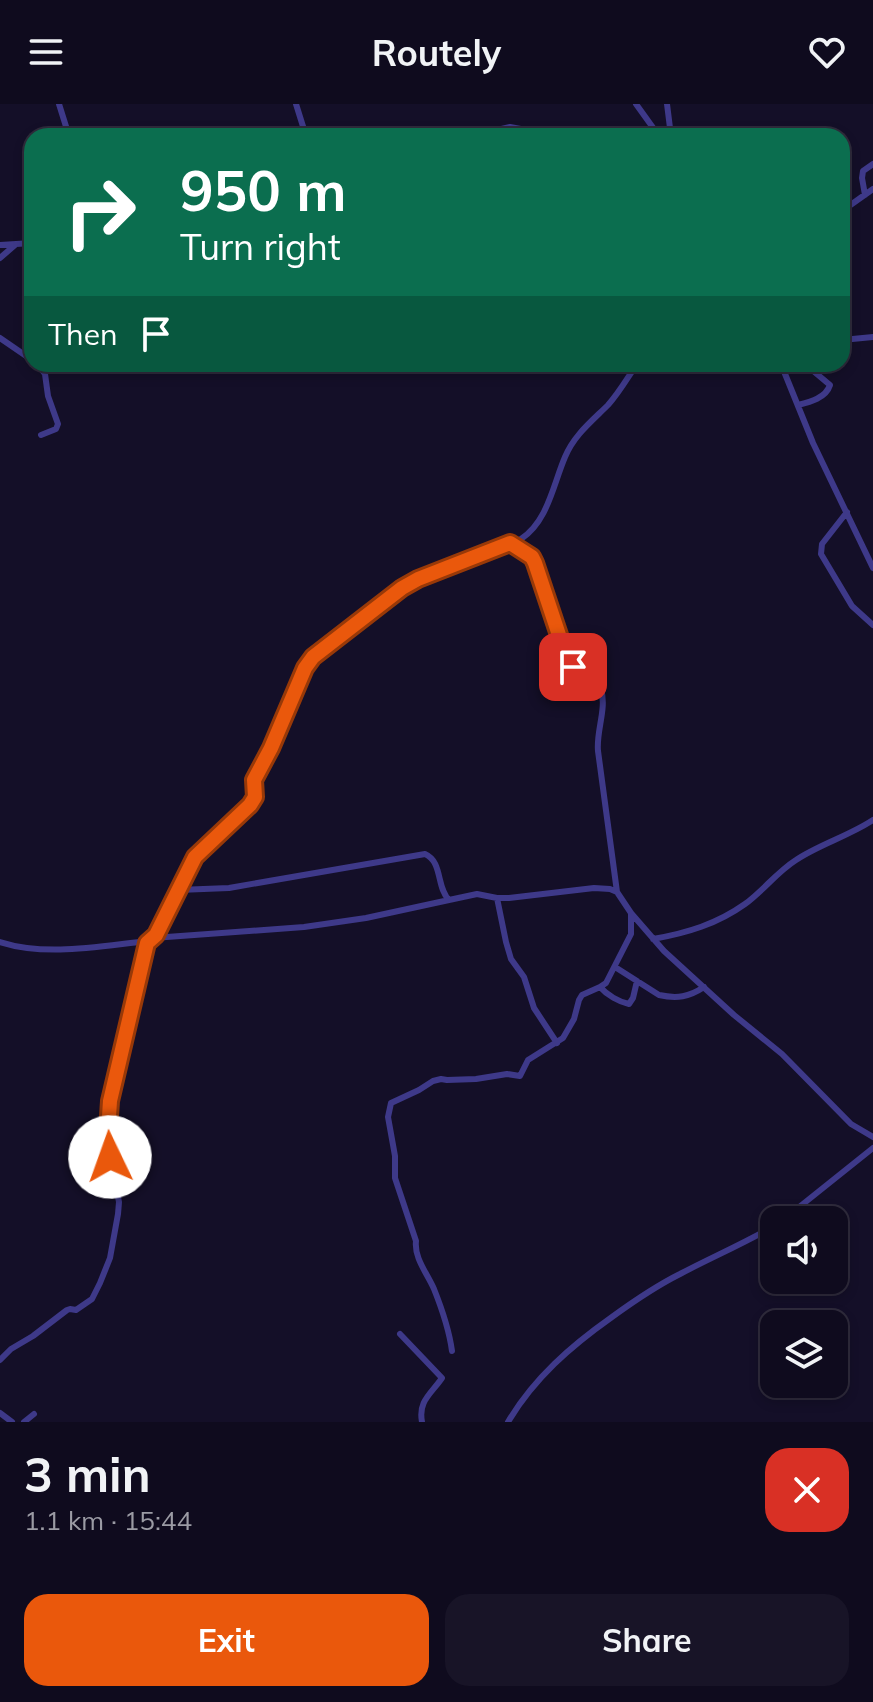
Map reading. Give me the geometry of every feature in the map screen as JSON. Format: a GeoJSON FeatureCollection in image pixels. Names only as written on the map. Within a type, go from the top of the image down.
{"type":"FeatureCollection","features":[{"type":"Feature","properties":{"kind":"street"},"geometry":{"type":"LineString","coordinates":[[59,104],[66,128]]}},
{"type":"Feature","properties":{"kind":"street"},"geometry":{"type":"LineString","coordinates":[[296,104],[304,128]]}},
{"type":"Feature","properties":{"kind":"street"},"geometry":{"type":"LineString","coordinates":[[636,104],[653,128]]}},
{"type":"Feature","properties":{"kind":"street"},"geometry":{"type":"LineString","coordinates":[[667,104],[670,128]]}},
{"type":"Feature","properties":{"kind":"street"},"geometry":{"type":"LineString","coordinates":[[865,195],[863,171],[873,164]]}},
{"type":"Feature","properties":{"kind":"street"},"geometry":{"type":"LineString","coordinates":[[850,205],[873,189]]}},
{"type":"Feature","properties":{"kind":"street"},"geometry":{"type":"LineString","coordinates":[[0,245],[24,244]]}},
{"type":"Feature","properties":{"kind":"street"},"geometry":{"type":"LineString","coordinates":[[0,258],[15,245]]}},
{"type":"Feature","properties":{"kind":"street"},"geometry":{"type":"LineString","coordinates":[[850,339],[873,337]]}},
{"type":"Feature","properties":{"kind":"street"},"geometry":{"type":"LineString","coordinates":[[0,338],[24,354]]}},
{"type":"Feature","properties":{"kind":"street"},"geometry":{"type":"LineString","coordinates":[[41,435],[56,429],[58,424],[43,372]]}},
{"type":"Feature","properties":{"kind":"street"},"geometry":{"type":"LineString","coordinates":[[0,1360],[67,1310],[85,1306],[92,1299],[106,1270],[119,1207],[110,1157],[108,1114],[144,954],[195,857],[255,797],[254,780],[305,668],[313,657],[402,588],[521,539],[534,528],[555,488],[570,446],[585,426],[610,403],[631,372]]}},
{"type":"Feature","properties":{"kind":"street"},"geometry":{"type":"LineString","coordinates":[[784,372],[873,568]]}},
{"type":"Feature","properties":{"kind":"street"},"geometry":{"type":"LineString","coordinates":[[798,405],[811,402],[829,390],[830,385],[815,372]]}},
{"type":"Feature","properties":{"kind":"street"},"geometry":{"type":"LineString","coordinates":[[847,512],[822,544],[821,554],[852,606],[873,625]]}},
{"type":"Feature","properties":{"kind":"street"},"geometry":{"type":"LineString","coordinates":[[510,543],[532,557],[535,563],[569,662],[591,676],[601,688],[602,717],[598,748],[617,892],[664,951],[782,1054],[851,1124],[873,1137]]}},
{"type":"Feature","properties":{"kind":"street"},"geometry":{"type":"LineString","coordinates":[[653,939],[701,928],[721,918],[746,904],[797,859],[873,820]]}},
{"type":"Feature","properties":{"kind":"street"},"geometry":{"type":"LineString","coordinates":[[178,890],[229,888],[425,854],[434,860],[442,891],[449,900]]}},
{"type":"Feature","properties":{"kind":"street"},"geometry":{"type":"LineString","coordinates":[[0,942],[51,949],[304,927],[366,918],[477,894],[497,898],[594,888],[617,892]]}},
{"type":"Feature","properties":{"kind":"street"},"geometry":{"type":"LineString","coordinates":[[497,898],[511,959],[524,977],[534,1008],[557,1043]]}},
{"type":"Feature","properties":{"kind":"street"},"geometry":{"type":"LineString","coordinates":[[452,1351],[450,1334],[415,1250],[416,1241],[396,1184],[388,1117],[391,1103],[441,1079],[476,1079],[507,1074],[520,1076],[528,1060],[563,1038],[582,995],[606,983],[631,934],[631,913]]}},
{"type":"Feature","properties":{"kind":"street"},"geometry":{"type":"LineString","coordinates":[[615,967],[659,995],[686,997],[704,987]]}},
{"type":"Feature","properties":{"kind":"street"},"geometry":{"type":"LineString","coordinates":[[600,987],[629,1004],[637,981]]}},
{"type":"Feature","properties":{"kind":"street"},"geometry":{"type":"LineString","coordinates":[[801,1206],[873,1148]]}},
{"type":"Feature","properties":{"kind":"street"},"geometry":{"type":"LineString","coordinates":[[861,1159],[873,1155]]}},
{"type":"Feature","properties":{"kind":"street"},"geometry":{"type":"LineString","coordinates":[[508,1422],[528,1391],[581,1339],[646,1293],[760,1234]]}},
{"type":"Feature","properties":{"kind":"street"},"geometry":{"type":"LineString","coordinates":[[400,1334],[442,1378],[422,1405],[422,1422]]}},
{"type":"Feature","properties":{"kind":"street"},"geometry":{"type":"LineString","coordinates":[[0,1413],[12,1422]]}},
{"type":"Feature","properties":{"kind":"street"},"geometry":{"type":"LineString","coordinates":[[24,1422],[34,1414]]}},
{"type":"Feature","properties":{"kind":"route"},"geometry":{"type":"LineString","coordinates":[[110,1157],[110,1101],[147,943],[156,935],[192,860],[255,797],[254,780],[305,668],[313,657],[402,588],[510,543],[532,557],[564,650],[573,667]]}}]}
